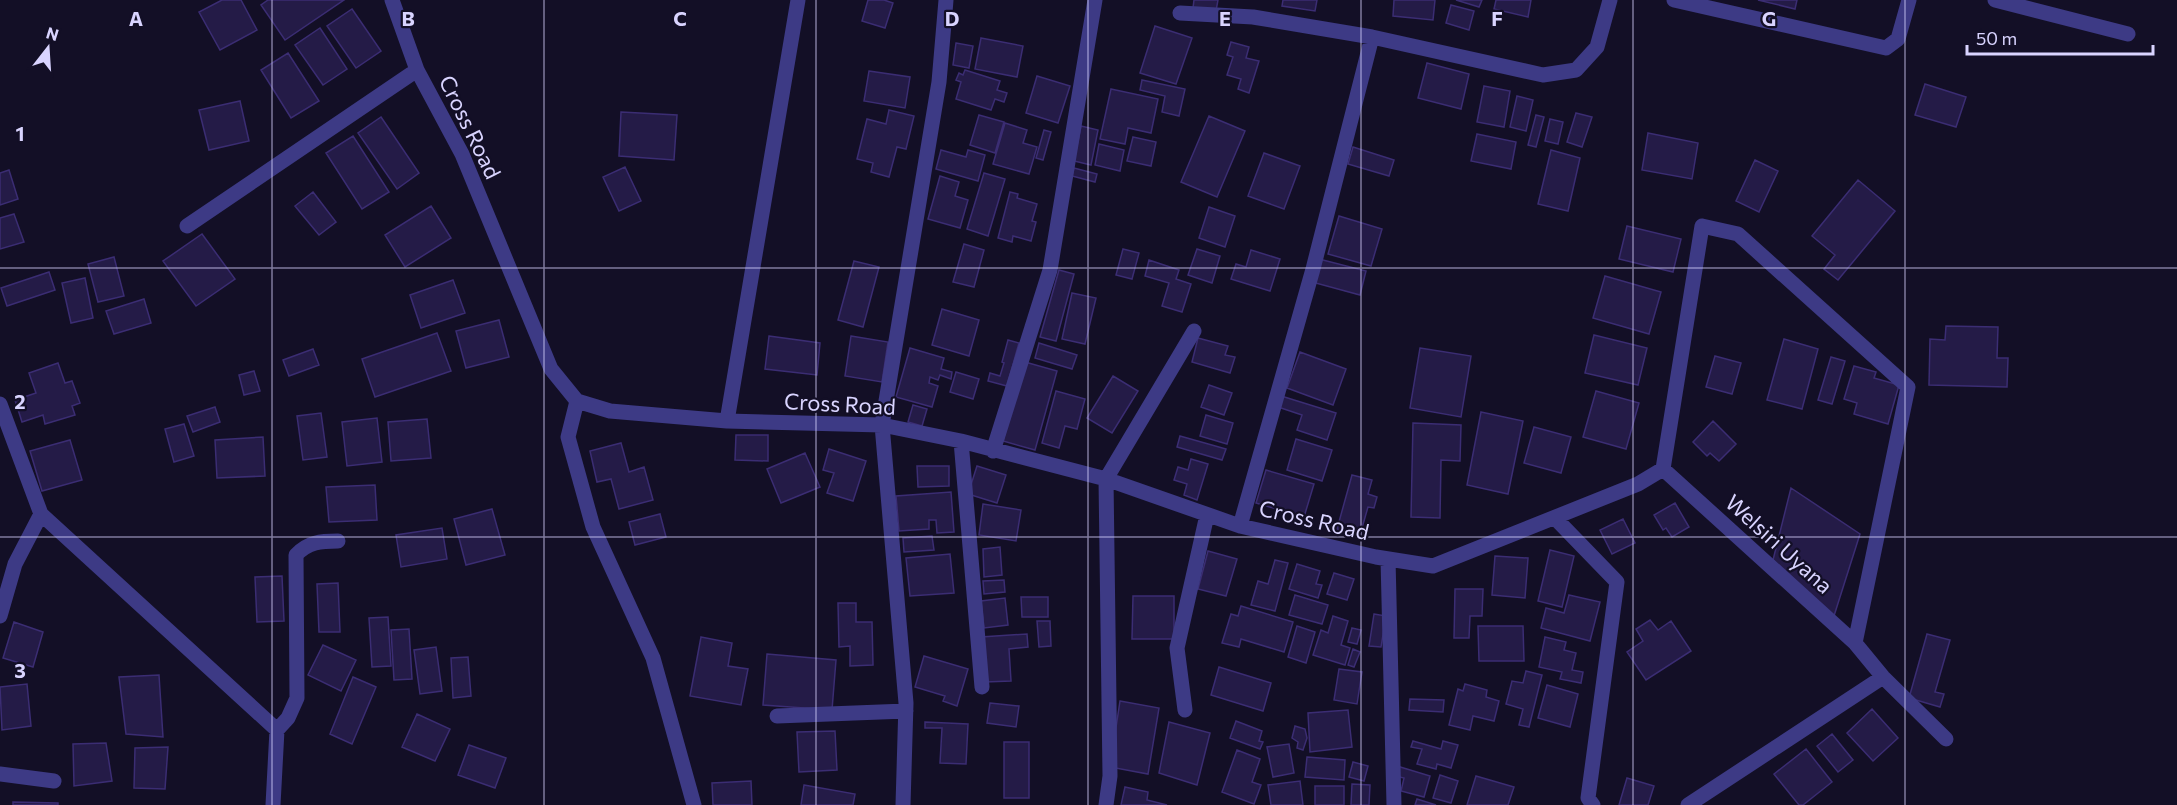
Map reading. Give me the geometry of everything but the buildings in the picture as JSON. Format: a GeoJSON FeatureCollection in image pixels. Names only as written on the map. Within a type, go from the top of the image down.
{"type":"FeatureCollection","features":[{"type":"Feature","properties":{"kind":"street","name":"Cross Road"},"geometry":{"type":"LineString","coordinates":[[392,0],[417,70],[462,154],[551,369],[577,401],[610,411],[727,421],[882,425],[961,441],[1106,479],[1240,526],[1388,559],[1433,566],[1555,518]]}},
{"type":"Feature","properties":{"kind":"street"},"geometry":{"type":"LineString","coordinates":[[727,421],[798,0]]}},
{"type":"Feature","properties":{"kind":"street"},"geometry":{"type":"LineString","coordinates":[[903,805],[906,711],[882,425],[939,82],[946,0]]}},
{"type":"Feature","properties":{"kind":"street"},"geometry":{"type":"LineString","coordinates":[[993,450],[1050,270],[1095,0]]}},
{"type":"Feature","properties":{"kind":"street"},"geometry":{"type":"LineString","coordinates":[[1180,13],[1253,17],[1372,37],[1543,75],[1576,70],[1597,47],[1611,0]]}},
{"type":"Feature","properties":{"kind":"street"},"geometry":{"type":"LineString","coordinates":[[1674,0],[1886,48],[1898,39],[1909,0]]}},
{"type":"Feature","properties":{"kind":"street"},"geometry":{"type":"LineString","coordinates":[[1995,0],[2128,34]]}},
{"type":"Feature","properties":{"kind":"street"},"geometry":{"type":"LineString","coordinates":[[1240,526],[1312,270],[1372,37]]}},
{"type":"Feature","properties":{"kind":"street"},"geometry":{"type":"LineString","coordinates":[[187,226],[417,70]]}},
{"type":"Feature","properties":{"kind":"street"},"geometry":{"type":"LineString","coordinates":[[1593,805],[1588,798],[1617,582],[1555,518],[1638,484],[1663,470],[1702,226],[1738,234],[1908,387],[1855,643]]}},
{"type":"Feature","properties":{"kind":"street"},"geometry":{"type":"LineString","coordinates":[[1106,805],[1110,776],[1106,479],[1194,331]]}},
{"type":"Feature","properties":{"kind":"street"},"geometry":{"type":"LineString","coordinates":[[577,401],[568,437],[593,527],[653,658],[694,805]]}},
{"type":"Feature","properties":{"kind":"street"},"geometry":{"type":"LineString","coordinates":[[0,404],[41,514],[277,730]]}},
{"type":"Feature","properties":{"kind":"street"},"geometry":{"type":"LineString","coordinates":[[961,441],[982,687]]}},
{"type":"Feature","properties":{"kind":"street","name":"Welsiri Uyana"},"geometry":{"type":"LineString","coordinates":[[1663,470],[1855,643],[1883,677],[1946,739]]}},
{"type":"Feature","properties":{"kind":"street"},"geometry":{"type":"LineString","coordinates":[[0,616],[15,564],[41,514]]}},
{"type":"Feature","properties":{"kind":"street"},"geometry":{"type":"LineString","coordinates":[[1185,710],[1177,648],[1207,515]]}},
{"type":"Feature","properties":{"kind":"street"},"geometry":{"type":"LineString","coordinates":[[273,805],[277,730],[288,718],[297,698],[296,555],[305,545],[322,541],[338,541]]}},
{"type":"Feature","properties":{"kind":"street"},"geometry":{"type":"LineString","coordinates":[[1388,559],[1394,805]]}},
{"type":"Feature","properties":{"kind":"street"},"geometry":{"type":"LineString","coordinates":[[1688,805],[1883,677]]}},
{"type":"Feature","properties":{"kind":"street"},"geometry":{"type":"LineString","coordinates":[[777,716],[906,711]]}},
{"type":"Feature","properties":{"kind":"street"},"geometry":{"type":"LineString","coordinates":[[0,774],[54,781]]}}]}
